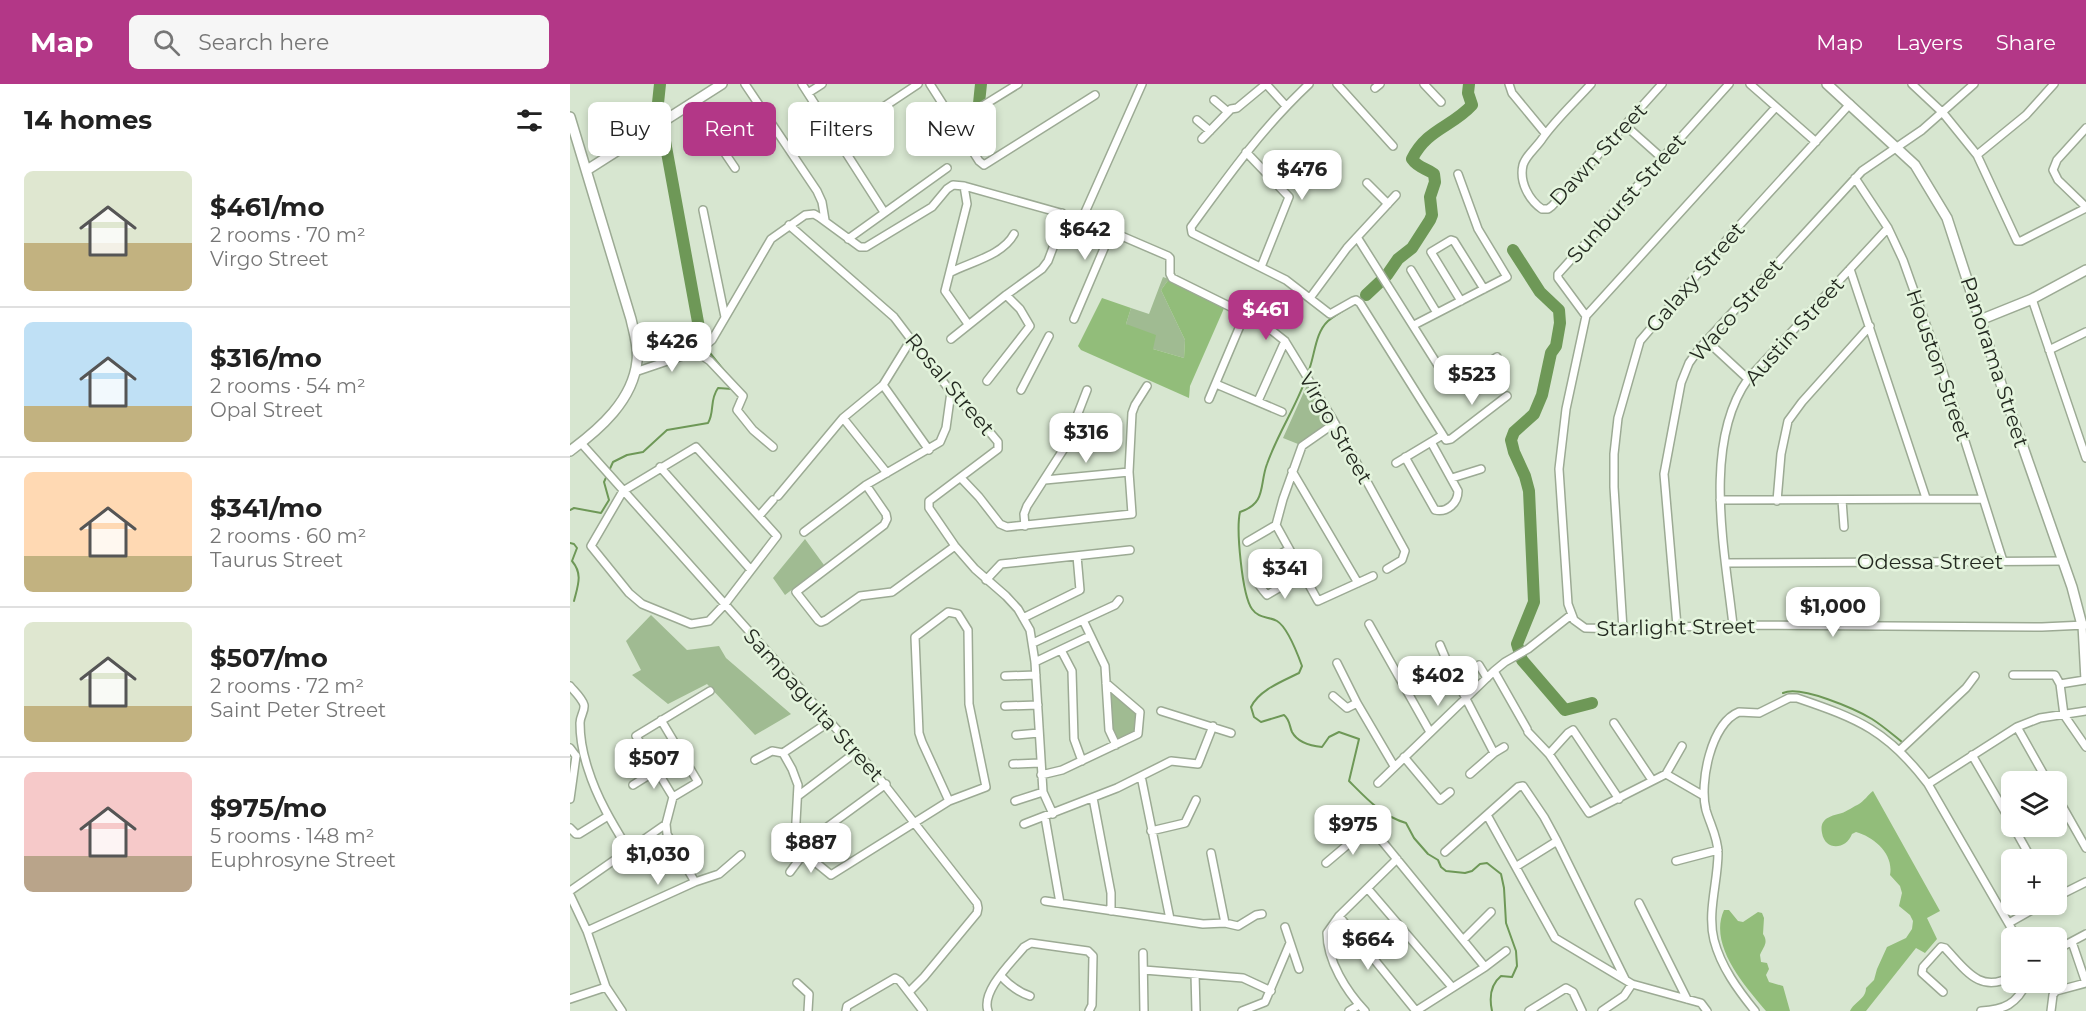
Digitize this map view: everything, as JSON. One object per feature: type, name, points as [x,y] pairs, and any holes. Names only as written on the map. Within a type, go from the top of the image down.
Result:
[{"type":"street","points":[[693,102],[722,84]]},
{"type":"street","points":[[745,84],[817,191],[822,202],[825,220]]},
{"type":"street","points":[[802,84],[814,102]]},
{"type":"street","points":[[808,93],[822,84]]},
{"type":"street","points":[[891,102],[918,84]]},
{"type":"street","points":[[930,84],[942,102]]},
{"type":"street","points":[[991,102],[1018,84]]},
{"type":"street","points":[[1082,219],[1142,84]]},
{"type":"street","points":[[1202,140],[1228,112],[1237,108],[1266,84],[1286,106]]},
{"type":"street","points":[[1309,84],[1286,106],[1246,152],[1190,229],[1192,233],[1287,280],[1332,315],[1358,302],[1444,438]]},
{"type":"street","points":[[1336,84],[1393,146]]},
{"type":"street","points":[[1424,84],[1441,102]]},
{"type":"street","points":[[1509,84],[1512,93],[1545,133]]},
{"type":"street","name":"Dawn Street","points":[[1591,84],[1545,133],[1523,163],[1522,174],[1527,194],[1537,206],[1545,210],[1552,206],[1662,84]]},
{"type":"street","name":"Sunburst Street","points":[[1586,316],[1558,278],[1558,273],[1729,84]]},
{"type":"street","points":[[1750,84],[1816,142]]},
{"type":"street","name":"Panorama Street","points":[[1827,84],[1915,165],[1947,219],[2084,625],[2085,681]]},
{"type":"street","points":[[1912,84],[1943,113],[1977,155],[2015,239],[2019,242],[2086,207],[2058,180],[2053,170],[2057,160],[2086,128]]},
{"type":"street","name":"Waco Street","points":[[1677,626],[1664,474],[1684,372],[1693,356],[1862,171],[1922,130],[1974,84]]},
{"type":"street","points":[[1977,155],[2026,115],[2054,84]]},
{"type":"street","points":[[976,156],[981,163],[987,164],[1095,95]]},
{"type":"street","points":[[1214,100],[1228,112]]},
{"type":"street","name":"Galaxy Street","points":[[1623,629],[1614,454],[1621,407],[1640,341],[1737,228],[1850,104]]},
{"type":"street","points":[[1586,316],[1776,107]]},
{"type":"street","points":[[587,170],[683,108]]},
{"type":"street","points":[[570,117],[637,347],[635,372],[626,394],[612,415],[570,451]]},
{"type":"street","points":[[1197,120],[1210,131]]},
{"type":"street","points":[[1625,125],[1663,159]]},
{"type":"street","points":[[1246,152],[1289,196],[1289,201],[1261,267]]},
{"type":"street","points":[[727,156],[735,168]]},
{"type":"street","points":[[848,156],[884,212]]},
{"type":"street","points":[[1281,187],[1303,163]]},
{"type":"street","points":[[848,239],[947,168]]},
{"type":"street","points":[[1414,325],[1507,277],[1478,228],[1458,174]]},
{"type":"street","name":"Houston Street","points":[[1855,178],[1888,228],[1903,260],[2003,561]]},
{"type":"street","points":[[1367,183],[1388,204]]},
{"type":"street","points":[[635,372],[699,351],[712,340],[771,239],[789,225],[810,214],[825,220],[860,247],[866,247],[932,207],[947,189],[953,186],[964,186],[1062,213],[1111,232],[1074,319]]},
{"type":"street","points":[[964,186],[967,204],[945,291],[968,324]]},
{"type":"street","points":[[1310,298],[1357,237],[1396,195]]},
{"type":"street","points":[[703,210],[725,317]]},
{"type":"street","points":[[951,339],[1034,275],[1048,261],[1062,213]]},
{"type":"street","name":"Rosal Street","points":[[789,225],[894,316],[951,392],[984,424],[999,446],[929,501],[928,505],[955,546],[986,580],[1006,596],[1030,630],[1035,662],[1043,792],[1053,814]]},
{"type":"street","name":"Austin Street","points":[[1733,625],[1720,500],[1721,464],[1736,399],[1748,379],[1888,228]]},
{"type":"street","name":"Virgo Street","points":[[1111,232],[1169,256],[1172,279],[1245,314],[1275,332],[1285,341],[1335,423],[1405,551],[1402,560],[1387,570]]},
{"type":"street","points":[[951,272],[999,249],[1007,244],[1014,234]]},
{"type":"street","points":[[1357,237],[1452,386],[1497,357]]},
{"type":"street","points":[[1461,301],[1431,252],[1451,240],[1454,241],[1484,289]]},
{"type":"street","points":[[1850,269],[1926,498]]},
{"type":"street","points":[[1411,270],[1437,313]]},
{"type":"street","points":[[1980,320],[2032,299],[2086,270]]},
{"type":"street","points":[[987,381],[1030,326],[1020,309],[1006,295]]},
{"type":"street","points":[[2032,299],[2086,458]]},
{"type":"street","points":[[1209,399],[1245,314]]},
{"type":"street","name":"Starlight Street","points":[[1586,316],[1566,409],[1559,469],[1568,604],[1571,615],[1582,627],[1623,629],[1733,625],[2042,627],[2084,625]]},
{"type":"street","points":[[1777,501],[1780,454],[1788,421],[1802,402],[1870,326]]},
{"type":"street","points":[[2049,350],[2086,332]]},
{"type":"street","points":[[1021,390],[1049,336]]},
{"type":"street","points":[[759,516],[843,418],[883,385],[912,338]]},
{"type":"street","points":[[1258,401],[1285,341]]},
{"type":"street","points":[[1707,341],[1748,379]]},
{"type":"street","points":[[699,351],[743,396],[737,410],[753,430],[773,447]]},
{"type":"street","points":[[1216,384],[1282,412]]},
{"type":"street","points":[[883,385],[929,450]]},
{"type":"street","points":[[961,478],[1003,526],[1025,526],[1130,515],[1132,513],[1129,472],[1132,413],[1134,405],[1147,386]]},
{"type":"street","points":[[1025,526],[1024,514],[1027,506],[1046,480],[1065,447],[1087,390]]},
{"type":"street","points":[[804,532],[866,485],[940,442],[944,435],[951,392]]},
{"type":"street","points":[[1396,463],[1431,442],[1444,438],[1451,439],[1507,396]]},
{"type":"street","points":[[843,418],[887,472]]},
{"type":"street","points":[[1247,542],[1276,525],[1292,471],[1303,444],[1335,423]]},
{"type":"street","points":[[1405,457],[1436,511],[1455,504],[1458,491],[1431,442]]},
{"type":"street","name":"Sampaguita Street","points":[[581,443],[885,784],[977,903],[976,913],[909,992]]},
{"type":"street","points":[[696,447],[777,536],[709,621],[691,624],[642,603],[629,593],[591,546],[623,491],[660,467],[696,447]]},
{"type":"street","points":[[660,467],[751,570]]},
{"type":"street","points":[[1452,478],[1481,469]]},
{"type":"street","points":[[1292,471],[1358,583]]},
{"type":"street","points":[[1046,480],[1129,472]]},
{"type":"street","points":[[866,485],[886,514],[887,519],[884,525],[796,592],[821,622],[860,596],[892,592],[955,546]]},
{"type":"street","points":[[1720,500],[1983,499]]},
{"type":"street","points":[[1842,500],[1844,527]]},
{"type":"street","points":[[1276,525],[1318,601],[1373,576]]},
{"type":"street","points":[[1289,549],[1255,570],[1254,577],[1266,594],[1270,594],[1303,574]]},
{"type":"street","points":[[986,580],[1002,564],[1130,550]]},
{"type":"street","points":[[1023,618],[1080,590],[1077,556]]},
{"type":"street","name":"Odessa Street","points":[[1726,563],[2063,561]]},
{"type":"street","points":[[1033,643],[1115,605],[1119,600]]},
{"type":"street","points":[[783,753],[795,777],[798,796],[794,835],[802,850],[831,875],[948,801],[986,787],[969,704],[968,630],[958,614],[948,612],[915,637],[919,733],[948,801]]},
{"type":"street","points":[[1378,783],[1494,671],[1571,615]]},
{"type":"street","points":[[1083,620],[1105,666],[1109,730],[1116,745]]},
{"type":"street","points":[[1369,624],[1430,732]]},
{"type":"street","points":[[1035,662],[1090,636]]},
{"type":"street","points":[[1440,645],[1494,753]]},
{"type":"street","points":[[1061,650],[1072,671],[1074,739],[1082,761]]},
{"type":"street","points":[[1337,663],[1357,703],[1394,766]]},
{"type":"street","points":[[1479,665],[1487,678]]},
{"type":"street","points":[[1494,671],[1527,731],[1549,754],[1588,813],[1666,774],[1682,746]]},
{"type":"street","points":[[2013,675],[2053,674],[2060,684],[2064,715],[2086,747]]},
{"type":"street","points":[[1005,676],[1036,675]]},
{"type":"street","points":[[1900,750],[1966,688],[1975,676]]},
{"type":"street","points":[[2060,684],[2085,681]]},
{"type":"street","points":[[1041,775],[1062,770],[1138,734],[1141,716],[1134,706],[1106,683]]},
{"type":"street","points":[[570,686],[584,703],[585,708],[580,719],[580,755],[570,799]]},
{"type":"street","points":[[695,882],[667,834],[666,824],[673,796],[636,736],[710,691]]},
{"type":"street","points":[[1333,696],[1347,708],[1357,703]]},
{"type":"street","points":[[1755,1011],[1734,984],[1714,940],[1712,914],[1718,850],[1704,796],[1704,781],[1713,740],[1724,723],[1739,712],[1764,712],[1789,698],[1797,698],[1863,723],[1883,736],[1900,750],[1928,784],[2012,927]]},
{"type":"street","points":[[1005,706],[1038,705]]},
{"type":"street","points":[[1161,711],[1231,732]]},
{"type":"street","points":[[1928,784],[2017,727],[2040,718],[2086,711]]},
{"type":"street","points":[[661,720],[698,782],[673,796]]},
{"type":"street","points":[[755,760],[772,752],[783,753],[829,722]]},
{"type":"street","points":[[1614,723],[1652,780]]},
{"type":"street","points":[[1024,824],[1093,798],[1171,761],[1197,764],[1200,762],[1213,726]]},
{"type":"street","points":[[2017,727],[2043,771]]},
{"type":"street","points":[[1549,754],[1573,730],[1619,799]]},
{"type":"street","points":[[1016,735],[1039,733]]},
{"type":"street","points":[[1470,774],[1504,747]]},
{"type":"street","points":[[570,748],[580,755],[608,816],[628,849]]},
{"type":"street","points":[[798,796],[856,752]]},
{"type":"street","points":[[1972,755],[2001,806]]},
{"type":"street","points":[[1404,757],[1439,800],[1443,800],[1450,792]]},
{"type":"street","points":[[1013,764],[1040,763]]},
{"type":"street","points":[[633,785],[657,770]]},
{"type":"street","points":[[1666,774],[1704,796]]},
{"type":"street","points":[[1141,776],[1170,919]]},
{"type":"street","points":[[790,872],[802,850],[885,784]]},
{"type":"street","points":[[1445,852],[1522,785],[1544,817],[1625,979]]},
{"type":"street","points":[[1015,801],[1043,792]]},
{"type":"street","points":[[1093,798],[1111,893],[1111,911]]},
{"type":"street","points":[[1152,831],[1185,823],[1196,800]]},
{"type":"street","points":[[2067,814],[2086,848]]},
{"type":"street","points":[[1487,815],[1555,938],[1632,984],[1702,1004],[1707,1011]]},
{"type":"street","points":[[570,828],[579,834],[608,816]]},
{"type":"street","points":[[1045,817],[1060,903]]},
{"type":"street","points":[[622,1011],[606,987],[587,931],[570,893],[628,849],[666,824]]},
{"type":"street","points":[[1326,862],[1369,829],[1373,830],[1485,967]]},
{"type":"street","points":[[1517,866],[1557,842]]},
{"type":"street","points":[[1676,861],[1718,850]]},
{"type":"street","points":[[1211,853],[1225,923]]},
{"type":"street","points":[[587,931],[695,882],[719,874],[741,855]]},
{"type":"street","points":[[1365,1011],[1359,1005],[1334,962],[1329,950],[1327,933],[1339,916],[1397,859]]},
{"type":"street","points":[[2067,892],[2086,882]]},
{"type":"street","points":[[1368,889],[1452,987]]},
{"type":"street","points":[[1045,901],[1203,924],[1225,923],[1238,926],[1262,914]]},
{"type":"street","points":[[1639,903],[1687,999]]},
{"type":"street","points":[[1463,940],[1491,912]]},
{"type":"street","points":[[2009,922],[2022,915]]},
{"type":"street","points":[[1339,916],[1416,1011],[1506,951]]},
{"type":"street","points":[[1285,927],[1299,969]]},
{"type":"street","points":[[2067,944],[2086,934]]},
{"type":"street","points":[[2051,1011],[2053,995],[2056,991],[2086,983],[2072,942]]},
{"type":"street","points":[[988,1011],[986,1008],[988,990],[1024,947],[1031,943],[1088,951],[1093,956],[1092,1005],[1089,1011]]},
{"type":"street","points":[[1242,1011],[1264,1002],[1271,991],[1290,943]]},
{"type":"street","points":[[1943,992],[1922,973],[1923,967],[1941,947],[1945,948],[1982,982],[1994,983],[2001,980]]},
{"type":"street","points":[[1143,952],[1144,1011]]},
{"type":"street","points":[[1144,970],[1243,978],[1271,991]]},
{"type":"street","points":[[1195,975],[1196,1011]]},
{"type":"street","points":[[1001,976],[1021,993],[1030,996]]},
{"type":"street","points":[[846,1011],[847,1006],[895,978],[900,981],[923,1011]]},
{"type":"street","points":[[797,983],[810,994],[808,1011]]},
{"type":"street","points":[[1602,1011],[1624,996],[1632,984]]},
{"type":"street","points":[[570,999],[606,987]]},
{"type":"street","points":[[1529,1011],[1566,988],[1573,992],[1582,1011]]},
{"type":"street","points":[[1981,1011],[1993,1011],[2011,1004],[2021,993]]},
{"type":"street","points":[[1349,1011],[1359,1005]]},
{"type":"green space","points":[[1163,277],[1169,279],[1161,290],[1185,340],[1184,358],[1153,349],[1126,324],[1131,308],[1149,314]]},
{"type":"green space","points":[[1169,279],[1225,306],[1190,386],[1189,398],[1081,350],[1078,346],[1102,298],[1131,308],[1126,324],[1156,335],[1153,349],[1184,358],[1185,340],[1161,290]]},
{"type":"green space","points":[[1307,385],[1330,423],[1298,444],[1283,438]]},
{"type":"green space","points":[[805,539],[824,565],[785,595],[773,578]]},
{"type":"green space","points":[[651,615],[687,650],[719,646],[726,658],[791,714],[755,735],[707,684],[668,704],[632,675],[641,670],[626,641]]},
{"type":"green space","points":[[1110,691],[1139,715],[1137,733],[1119,741],[1113,729]]},
{"type":"green space","points":[[1873,791],[1940,911],[1927,918],[1937,939],[1925,953],[1916,948],[1866,1011],[1850,1011],[1874,980],[1887,947],[1906,938],[1912,929],[1913,921],[1910,915],[1899,906],[1902,893],[1900,886],[1890,875],[1886,853],[1876,842],[1856,832],[1845,843],[1836,846],[1827,843],[1822,833],[1822,824],[1827,818],[1859,804]]},
{"type":"green space","points":[[1724,910],[1729,910],[1738,921],[1743,922],[1758,912],[1762,913],[1765,942],[1760,955],[1761,962],[1767,963],[1769,969],[1766,975],[1769,982],[1783,986],[1790,1011],[1766,1011],[1739,977],[1725,951],[1721,937],[1720,923]]},
{"type":"waterway","points":[[660,84],[658,103],[702,344]]},
{"type":"waterway","points":[[979,102],[981,84]]},
{"type":"waterway","points":[[1387,275],[1398,259],[1412,248],[1432,215],[1430,197],[1435,182],[1434,174],[1419,166],[1412,159],[1425,141],[1472,105],[1468,93],[1469,84]]},
{"type":"waterway","points":[[1513,250],[1540,292],[1559,310],[1560,323],[1542,395],[1534,414],[1514,432],[1511,440],[1529,491],[1534,602],[1517,644],[1522,660],[1565,710],[1592,703]]},
{"type":"waterway","points":[[1366,295],[1382,280]]},
{"type":"waterway","points":[[1366,295],[1328,321],[1321,331],[1306,380],[1267,464],[1261,492],[1254,504],[1240,512],[1241,562],[1248,602],[1258,614],[1281,624],[1302,666],[1299,673],[1265,691],[1251,707],[1254,717],[1261,722],[1284,715],[1295,736],[1309,745],[1322,747],[1329,737],[1339,732],[1359,739],[1349,781],[1368,800],[1389,816],[1406,823],[1414,838],[1428,854],[1438,860],[1446,871],[1465,873],[1472,871],[1480,864],[1487,863],[1501,874],[1506,923],[1516,951],[1517,966],[1512,977],[1501,976],[1495,983],[1491,996],[1492,1011]]},
{"type":"waterway","points":[[704,351],[711,354],[731,379]]},
{"type":"waterway","points":[[570,510],[574,508],[601,513],[609,500],[604,482],[613,462],[627,455],[643,452],[667,430],[708,423],[718,388],[732,389]]},
{"type":"waterway","points":[[570,543],[577,548],[572,561],[579,575],[574,601]]},
{"type":"waterway","points":[[1783,693],[1802,692],[1841,704],[1872,719],[1902,742]]}]
